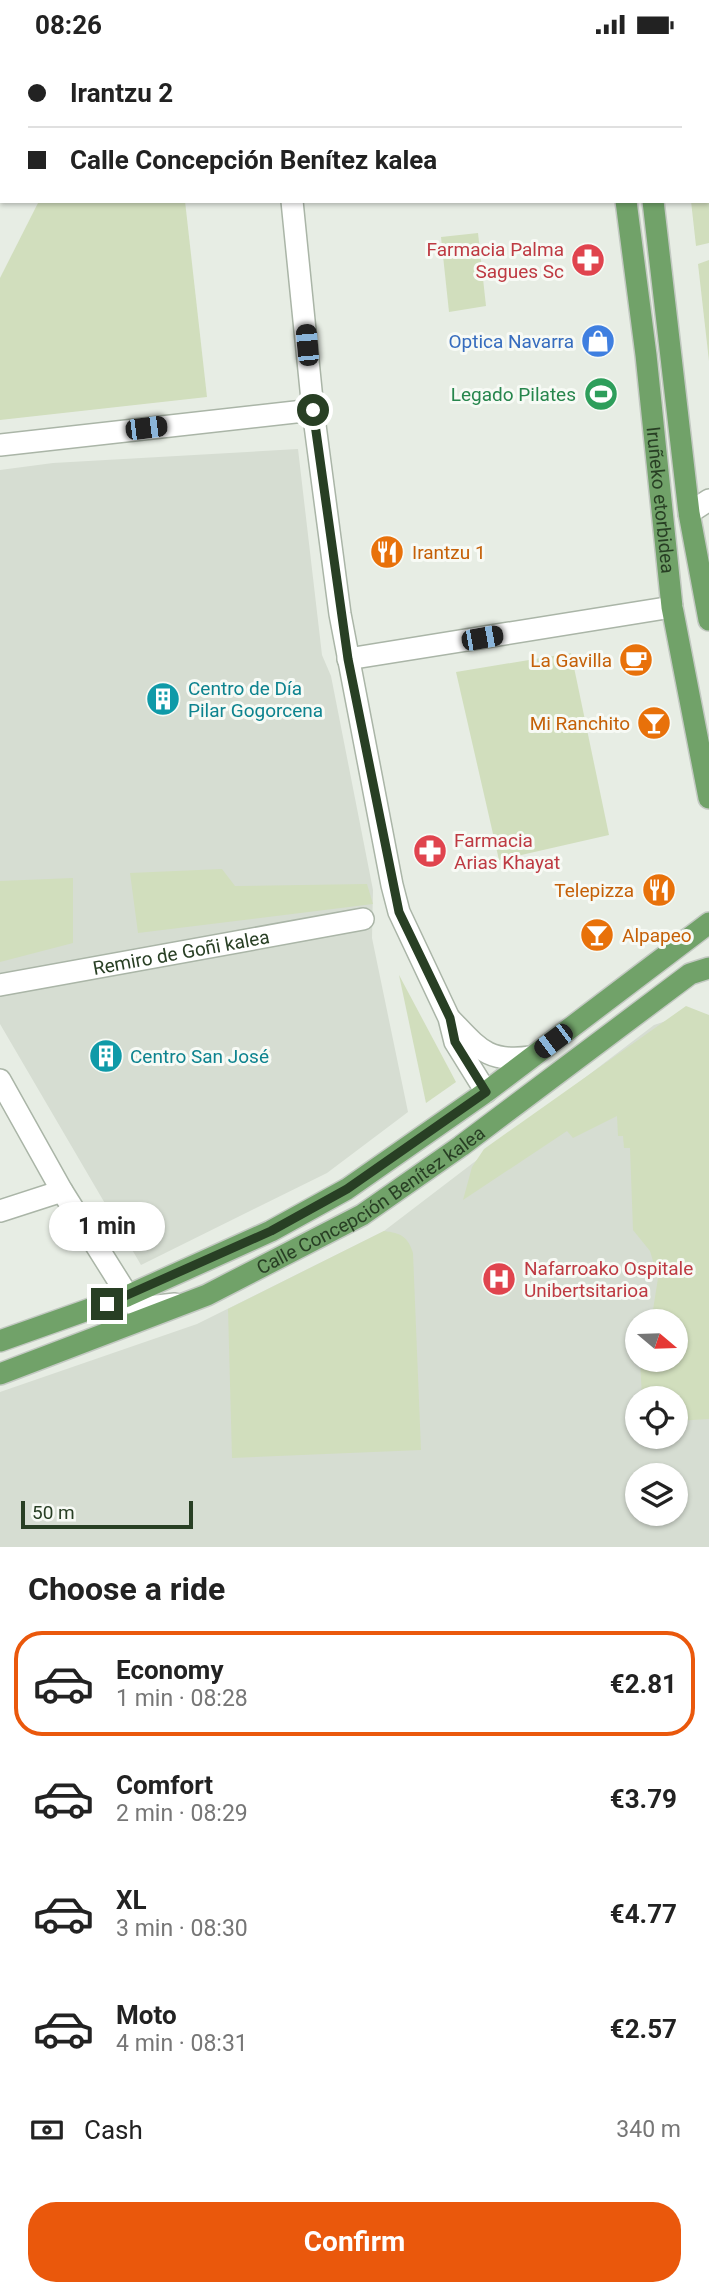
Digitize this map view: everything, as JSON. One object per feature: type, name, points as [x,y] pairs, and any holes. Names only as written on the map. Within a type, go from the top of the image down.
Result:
[{"type":"main road","name":"Iruñeko etorbidea","points":[[626,203],[646,355],[672,607],[709,798]]},
{"type":"main road","name":"Iruñeko etorbidea","points":[[653,203],[690,513],[709,619]]},
{"type":"main road","name":"Calle Concepción Benítez kalea","points":[[0,1341],[127,1296],[271,1231],[347,1189],[486,1092],[709,923]]},
{"type":"main road","name":"Calle Concepción Benítez kalea","points":[[0,1374],[207,1295],[362,1215],[461,1146],[690,974],[709,968]]},
{"type":"street","points":[[292,203],[313,410],[348,659],[399,912],[450,1018],[455,1042],[486,1092]]},
{"type":"street","points":[[0,445],[313,410]]},
{"type":"street","points":[[690,513],[709,500]]},
{"type":"street","points":[[348,659],[672,607]]},
{"type":"street","name":"Remiro de Goñi kalea","points":[[0,985],[363,919]]},
{"type":"street","points":[[450,1018],[480,1051],[495,1058],[513,1060],[531,1057]]},
{"type":"street","points":[[0,1080],[62,1191],[133,1304],[148,1307],[186,1303]]},
{"type":"street","points":[[0,1211],[62,1191]]},
{"type":"street","points":[[97,1338],[100,1330],[124,1317],[127,1296]]},
{"type":"shaded area","points":[[298,449],[322,655],[331,676],[373,890],[372,938],[408,1112],[327,1173],[141,1265],[0,1024],[0,470],[53,463]]},
{"type":"shaded area","name":"Nafarroako Ospitale Unibertsitarioa","points":[[709,1017],[709,1547],[0,1547],[0,1392],[197,1324],[384,1231],[654,1025],[669,1020]]},
{"type":"green space","points":[[38,203],[185,203],[207,397],[0,420],[0,278]]},
{"type":"green space","points":[[691,203],[709,203],[709,243],[696,246]]},
{"type":"green space","points":[[478,233],[486,306],[449,312],[441,237]]},
{"type":"green space","points":[[709,260],[709,361],[698,264]]},
{"type":"green space","points":[[571,653],[609,835],[499,860],[456,672]]},
{"type":"green space","points":[[222,869],[235,886],[367,884],[373,904],[138,933],[130,873]]},
{"type":"green space","points":[[73,878],[73,943],[0,962],[0,881]]},
{"type":"green space","points":[[399,975],[456,1082],[426,1103]]},
{"type":"green space","points":[[686,1006],[709,1015],[709,1419],[688,1420],[688,1386],[641,1386],[641,1372],[688,1372],[688,1309],[653,1309],[658,1278],[650,1251],[633,1230],[630,1148],[624,1148],[623,1136],[618,1136],[617,1116],[573,1138],[567,1131],[463,1200],[472,1167],[484,1149]]},
{"type":"green space","points":[[384,1231],[403,1237],[413,1253],[421,1450],[232,1458],[228,1309]]},
{"type":"place","name":"Farmacia Palma Sagues Sc","points":[[588,260]]},
{"type":"place","name":"Optica Navarra","points":[[598,341]]},
{"type":"place","name":"Legado Pilates","points":[[601,394]]},
{"type":"place","name":"Irantzu 1","points":[[387,552]]},
{"type":"place","name":"La Gavilla","points":[[636,660]]},
{"type":"place","name":"Centro de Día Pilar Gogorcena","points":[[163,699]]},
{"type":"place","name":"Mi Ranchito","points":[[654,723]]},
{"type":"place","name":"Farmacia Arias Khayat","points":[[430,851]]},
{"type":"place","name":"Telepizza","points":[[659,890]]},
{"type":"place","name":"Alpapeo","points":[[597,935]]},
{"type":"place","name":"Centro San José","points":[[106,1056]]},
{"type":"place","name":"Nafarroako Ospitale Unibertsitarioa","points":[[499,1279]]},
{"type":"route","points":[[107,1304],[271,1231],[347,1189],[486,1092],[455,1042],[450,1018],[399,912],[340,614],[313,410]]}]
